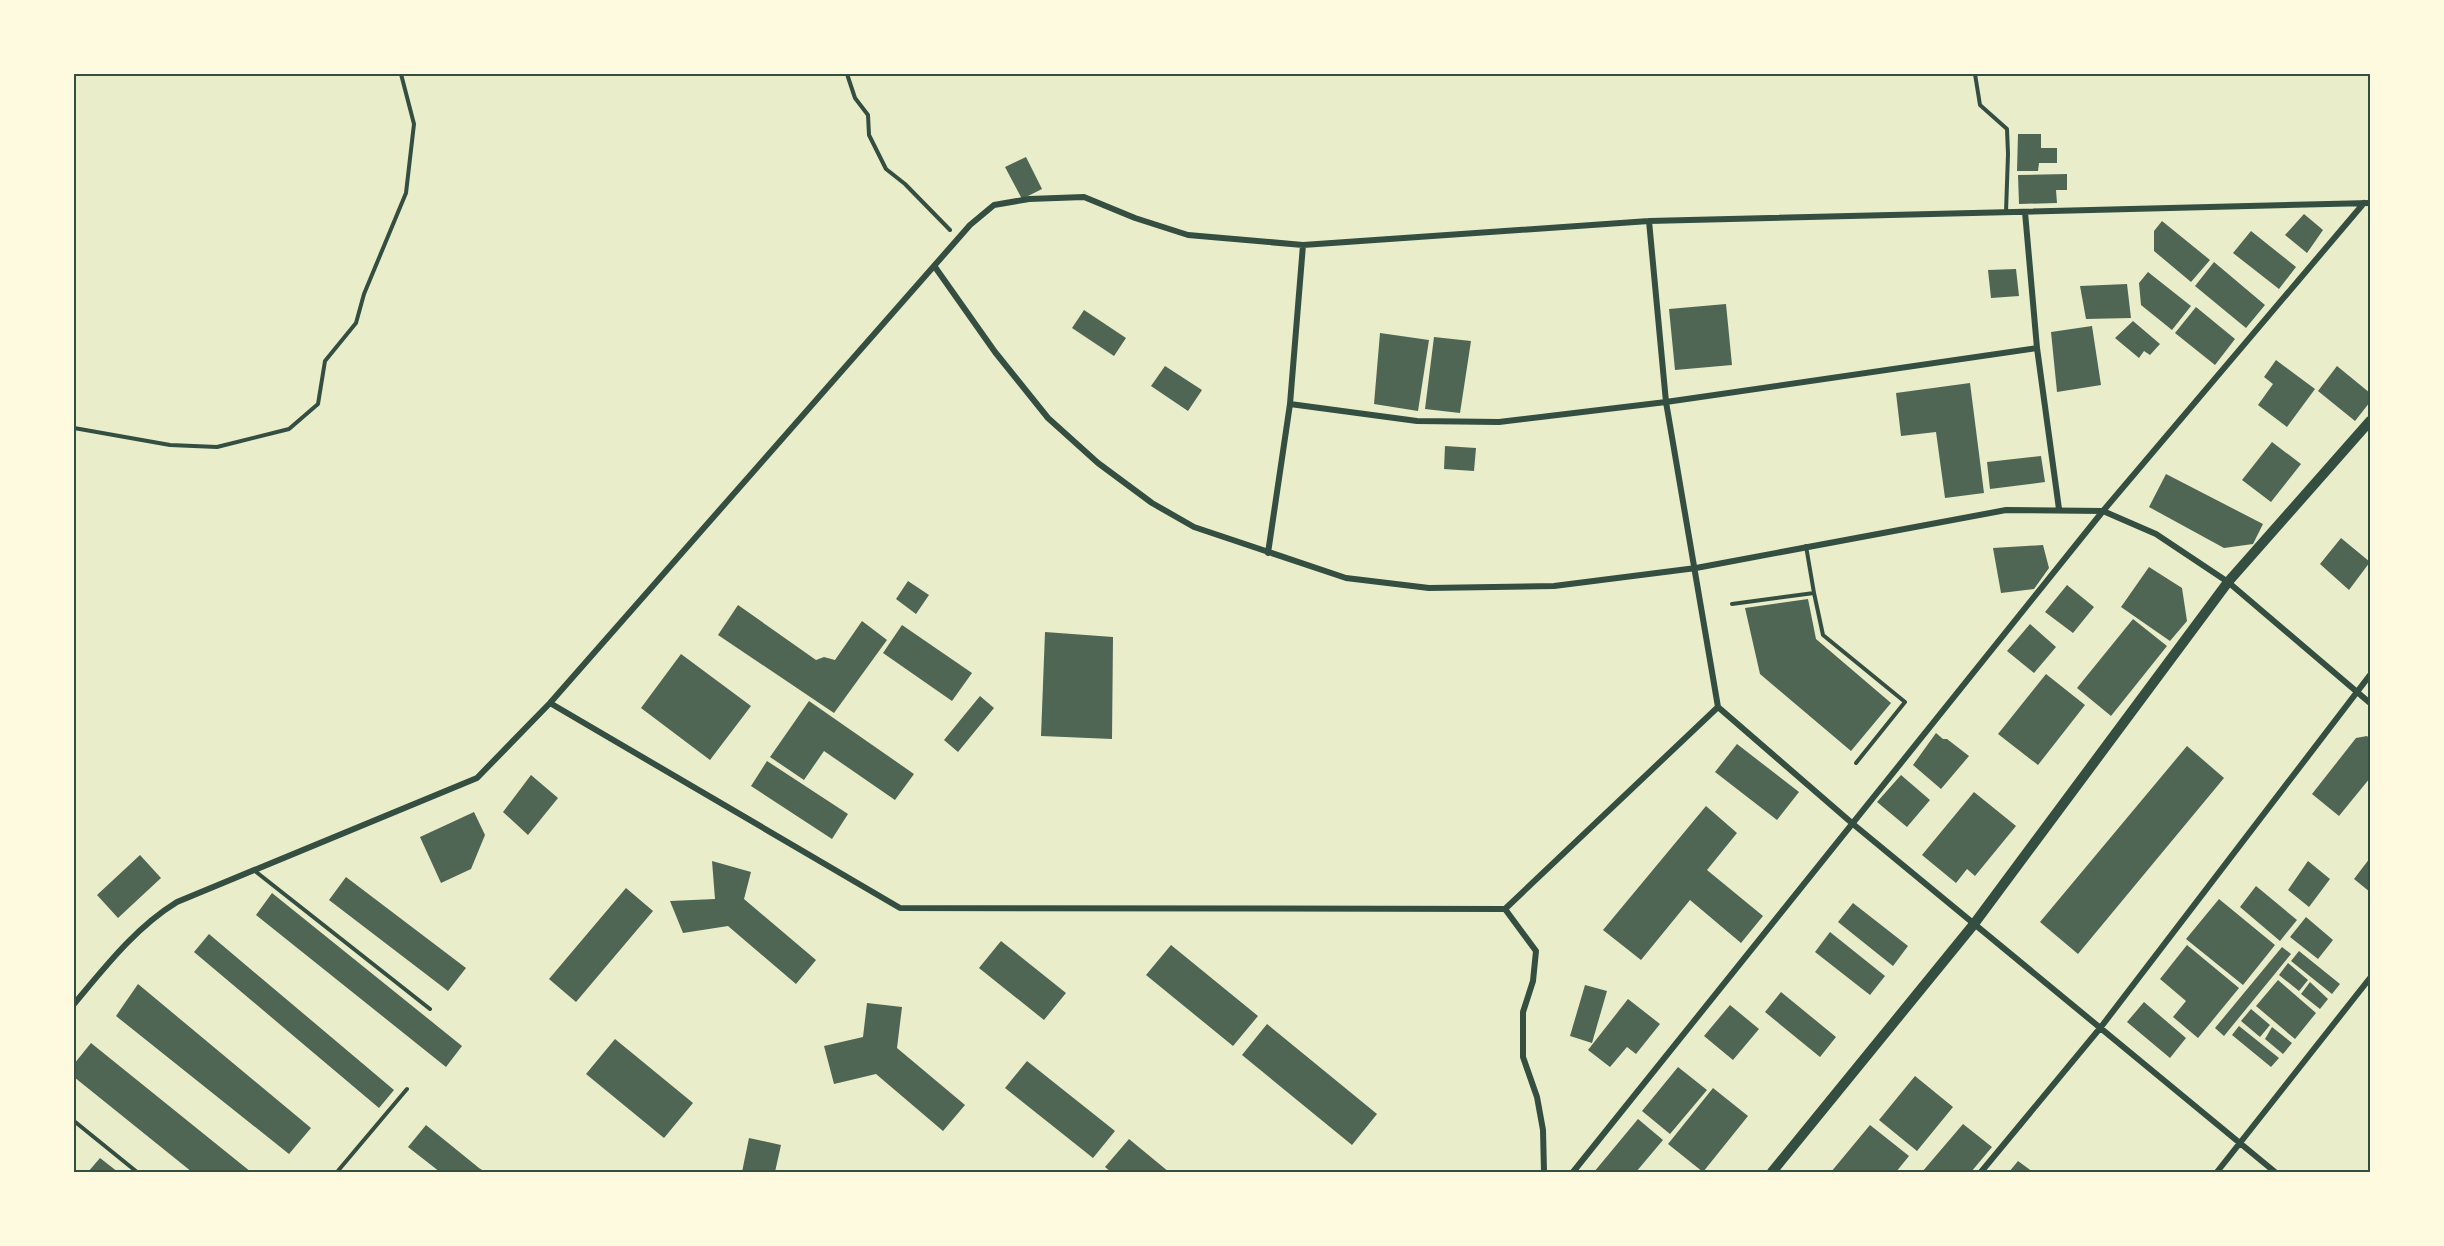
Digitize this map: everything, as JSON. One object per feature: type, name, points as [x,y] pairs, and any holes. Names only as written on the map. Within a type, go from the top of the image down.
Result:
[{"type":"street","points":[[74,1004],[114,956],[158,914],[177,902],[477,778],[550,703],[935,267],[957,239],[994,205],[1029,199],[1084,197],[1135,218],[1188,235],[1303,245],[1649,221],[2367,203]]},
{"type":"street","points":[[1573,1173],[2103,511],[2367,203]]},
{"type":"street","points":[[2025,212],[2037,348],[2059,509]]},
{"type":"street","points":[[1649,221],[1666,402],[1696,567],[1718,707],[1853,825],[2101,1027],[2275,1173]]},
{"type":"street","points":[[1268,553],[1290,404],[1303,245]]},
{"type":"street","points":[[935,267],[995,352],[1048,418],[1152,503],[1194,527],[1346,578],[1429,588],[1554,586],[1696,567],[2006,510],[2103,511],[2156,534],[2228,582],[2370,703]]},
{"type":"street","points":[[1290,404],[1417,421],[1499,423],[1666,402],[2037,348]]},
{"type":"street","points":[[1772,1173],[1974,924],[2228,582],[2370,421]]},
{"type":"street","points":[[1981,1173],[2101,1027],[2370,675]]},
{"type":"street","points":[[550,703],[900,908],[1505,909],[1718,707]]},
{"type":"street","points":[[1505,909],[1536,951],[1533,981],[1522,1012],[1522,1057],[1537,1097],[1543,1130],[1544,1173]]},
{"type":"street","points":[[2217,1173],[2370,978]]},
{"type":"lane","points":[[1975,74],[1980,105],[2007,129],[2006,213]]},
{"type":"lane","points":[[1806,546],[1823,635],[1905,702],[1856,763]]},
{"type":"lane","points":[[1732,604],[1814,593]]},
{"type":"lane","points":[[255,871],[430,1009]]},
{"type":"lane","points":[[338,1173],[407,1089]]},
{"type":"lane","points":[[74,1121],[137,1173]]},
{"type":"path","points":[[74,428],[170,445],[217,447],[289,429],[318,404],[325,361],[356,322],[364,294],[405,194],[414,123],[400,74]]},
{"type":"path","points":[[847,74],[855,98],[868,115],[869,135],[886,169],[905,184],[957,239]]},
{"type":"building","points":[[2018,134],[2041,134],[2041,148],[2057,148],[2057,163],[2039,163],[2038,171],[2017,171]]},
{"type":"building","points":[[1026,157],[1042,189],[1022,199],[1005,167]]},
{"type":"building","points":[[2067,174],[2067,190],[2056,190],[2057,203],[2019,204],[2018,175]]},
{"type":"building","points":[[2304,214],[2323,230],[2307,253],[2285,235]]},
{"type":"building","points":[[2162,221],[2210,260],[2191,282],[2154,251],[2154,231]]},
{"type":"building","points":[[2251,231],[2296,267],[2279,289],[2233,253]]},
{"type":"building","points":[[2214,262],[2265,305],[2246,328],[2195,286]]},
{"type":"building","points":[[2016,269],[2019,296],[1991,298],[1988,270]]},
{"type":"building","points":[[2148,272],[2191,306],[2172,330],[2141,305],[2139,283]]},
{"type":"building","points":[[2127,284],[2131,318],[2086,319],[2080,286]]},
{"type":"building","points":[[1726,304],[1732,365],[1675,370],[1669,309]]},
{"type":"building","points":[[2196,307],[2235,339],[2215,365],[2175,333]]},
{"type":"building","points":[[1084,310],[1126,338],[1114,356],[1072,328]]},
{"type":"building","points":[[2133,321],[2160,344],[2150,355],[2144,351],[2139,358],[2115,338]]},
{"type":"building","points":[[2092,326],[2101,385],[2057,392],[2051,332]]},
{"type":"building","points":[[1380,333],[1429,340],[1418,411],[1374,404]]},
{"type":"building","points":[[1434,337],[1471,341],[1460,413],[1425,409]]},
{"type":"building","points":[[2276,360],[2315,389],[2287,427],[2258,405],[2273,384],[2264,377]]},
{"type":"building","points":[[1165,366],[1202,390],[1188,411],[1151,386]]},
{"type":"building","points":[[2337,366],[2370,393],[2370,402],[2355,421],[2318,391]]},
{"type":"building","points":[[1970,383],[1984,493],[1945,498],[1936,432],[1901,436],[1896,393]]},
{"type":"building","points":[[2272,442],[2301,464],[2271,502],[2242,480]]},
{"type":"building","points":[[1445,446],[1476,448],[1474,471],[1444,469]]},
{"type":"building","points":[[2041,456],[2045,482],[1990,489],[1987,462]]},
{"type":"building","points":[[2166,474],[2263,524],[2253,544],[2224,548],[2149,507]]},
{"type":"building","points":[[2341,538],[2370,562],[2349,590],[2320,564]]},
{"type":"building","points":[[2043,545],[2049,568],[2034,589],[2001,593],[1993,548]]},
{"type":"building","points":[[2149,567],[2182,588],[2187,621],[2170,641],[2121,607]]},
{"type":"building","points":[[908,581],[929,595],[916,614],[896,599]]},
{"type":"building","points":[[2067,585],[2094,607],[2073,633],[2045,612]]},
{"type":"building","points":[[1808,599],[1816,639],[1891,703],[1851,751],[1760,674],[1745,608]]},
{"type":"building","points":[[738,605],[816,660],[824,657],[835,660],[862,621],[887,640],[834,713],[718,635]]},
{"type":"building","points":[[2133,619],[2167,646],[2111,716],[2077,688]]},
{"type":"building","points":[[2030,624],[2056,647],[2034,673],[2007,651]]},
{"type":"building","points":[[902,625],[972,673],[952,701],[883,653]]},
{"type":"building","points":[[1045,632],[1113,637],[1112,739],[1041,736]]},
{"type":"building","points":[[681,654],[751,706],[710,760],[641,708]]},
{"type":"building","points":[[2046,674],[2085,705],[2038,765],[1998,734]]},
{"type":"building","points":[[980,696],[994,708],[958,752],[944,740]]},
{"type":"building","points":[[809,701],[914,774],[895,800],[824,751],[804,780],[770,757]]},
{"type":"building","points":[[1936,733],[1969,756],[1941,789],[1913,765]]},
{"type":"building","points":[[2367,736],[2370,739],[2370,778],[2339,816],[2312,794],[2356,738]]},
{"type":"building","points":[[1737,744],[1799,792],[1777,820],[1715,772]]},
{"type":"building","points":[[2187,746],[2224,778],[2078,954],[2040,922]]},
{"type":"building","points":[[767,761],[848,814],[832,839],[751,786]]},
{"type":"building","points":[[531,775],[558,798],[528,835],[503,812]]},
{"type":"building","points":[[1901,775],[1930,800],[1907,827],[1877,802]]},
{"type":"building","points":[[1974,792],[2016,826],[1975,876],[1967,869],[1956,883],[1922,855]]},
{"type":"building","points":[[1706,806],[1737,833],[1707,870],[1763,916],[1741,943],[1690,900],[1641,960],[1603,930]]},
{"type":"building","points":[[474,812],[485,835],[471,869],[441,883],[420,837]]},
{"type":"building","points":[[140,855],[161,878],[118,918],[97,895]]},
{"type":"building","points":[[2370,858],[2370,892],[2354,879]]},
{"type":"building","points":[[712,861],[751,872],[744,899],[816,960],[796,984],[728,926],[683,933],[670,901],[715,899]]},
{"type":"building","points":[[2308,861],[2330,879],[2309,907],[2288,890]]},
{"type":"building","points":[[346,877],[466,968],[448,991],[329,900]]},
{"type":"building","points":[[2256,886],[2297,920],[2280,941],[2240,907]]},
{"type":"building","points":[[626,888],[653,911],[576,1002],[549,979]]},
{"type":"building","points":[[272,893],[462,1046],[446,1067],[256,915]]},
{"type":"building","points":[[2219,899],[2275,945],[2243,985],[2186,939]]},
{"type":"building","points":[[1853,903],[1908,946],[1893,966],[1838,922]]},
{"type":"building","points":[[2306,917],[2333,940],[2318,959],[2290,937]]},
{"type":"building","points":[[1830,932],[1885,976],[1870,995],[1815,952]]},
{"type":"building","points":[[209,934],[394,1090],[379,1108],[194,952]]},
{"type":"building","points":[[1001,941],[1066,993],[1044,1020],[979,968]]},
{"type":"building","points":[[1171,945],[1258,1016],[1233,1046],[1146,975]]},
{"type":"building","points":[[2187,945],[2239,988],[2198,1038],[2173,1017],[2186,1001],[2160,979]]},
{"type":"building","points":[[2282,947],[2291,954],[2224,1036],[2215,1028]]},
{"type":"building","points":[[2299,951],[2340,984],[2332,994],[2291,961]]},
{"type":"building","points":[[2288,963],[2308,980],[2299,991],[2279,975]]},
{"type":"building","points":[[2278,980],[2316,1013],[2295,1039],[2256,1006]]},
{"type":"building","points":[[2310,982],[2328,999],[2320,1009],[2301,994]]},
{"type":"building","points":[[138,984],[311,1128],[289,1154],[116,1016]]},
{"type":"building","points":[[1585,985],[1607,991],[1592,1043],[1570,1036]]},
{"type":"building","points":[[1781,992],[1836,1037],[1820,1057],[1765,1012]]},
{"type":"building","points":[[1628,999],[1660,1024],[1636,1054],[1627,1047],[1610,1067],[1588,1050]]},
{"type":"building","points":[[2144,1002],[2186,1038],[2170,1058],[2127,1022]]},
{"type":"building","points":[[867,1003],[902,1007],[897,1048],[965,1105],[943,1131],[876,1074],[834,1084],[824,1046],[863,1037]]},
{"type":"building","points":[[1730,1005],[1759,1029],[1733,1060],[1704,1036]]},
{"type":"building","points":[[2251,1009],[2270,1025],[2260,1037],[2241,1021]]},
{"type":"building","points":[[1267,1024],[1377,1114],[1352,1145],[1242,1055]]},
{"type":"building","points":[[2239,1026],[2279,1058],[2271,1067],[2232,1035]]},
{"type":"building","points":[[2272,1027],[2292,1043],[2283,1054],[2265,1039]]},
{"type":"building","points":[[615,1039],[693,1103],[664,1138],[586,1074]]},
{"type":"building","points":[[91,1043],[251,1172],[192,1172],[74,1077],[74,1064]]},
{"type":"building","points":[[1027,1061],[1115,1131],[1093,1158],[1005,1088]]},
{"type":"building","points":[[1678,1067],[1707,1090],[1670,1134],[1642,1111]]},
{"type":"building","points":[[1915,1076],[1953,1107],[1917,1151],[1879,1120]]},
{"type":"building","points":[[1713,1088],[1748,1116],[1703,1172],[1668,1144]]},
{"type":"building","points":[[1638,1119],[1663,1140],[1636,1172],[1594,1172]]},
{"type":"building","points":[[1963,1124],[1992,1147],[1971,1172],[1922,1172]]},
{"type":"building","points":[[426,1125],[485,1172],[440,1172],[408,1147]]},
{"type":"building","points":[[1870,1125],[1909,1156],[1896,1172],[1831,1172]]},
{"type":"building","points":[[749,1138],[781,1145],[775,1172],[742,1172]]},
{"type":"building","points":[[1129,1139],[1169,1172],[1111,1172],[1105,1167]]},
{"type":"building","points":[[100,1158],[118,1172],[88,1172]]},
{"type":"building","points":[[2018,1161],[2033,1172],[2009,1172]]}]
